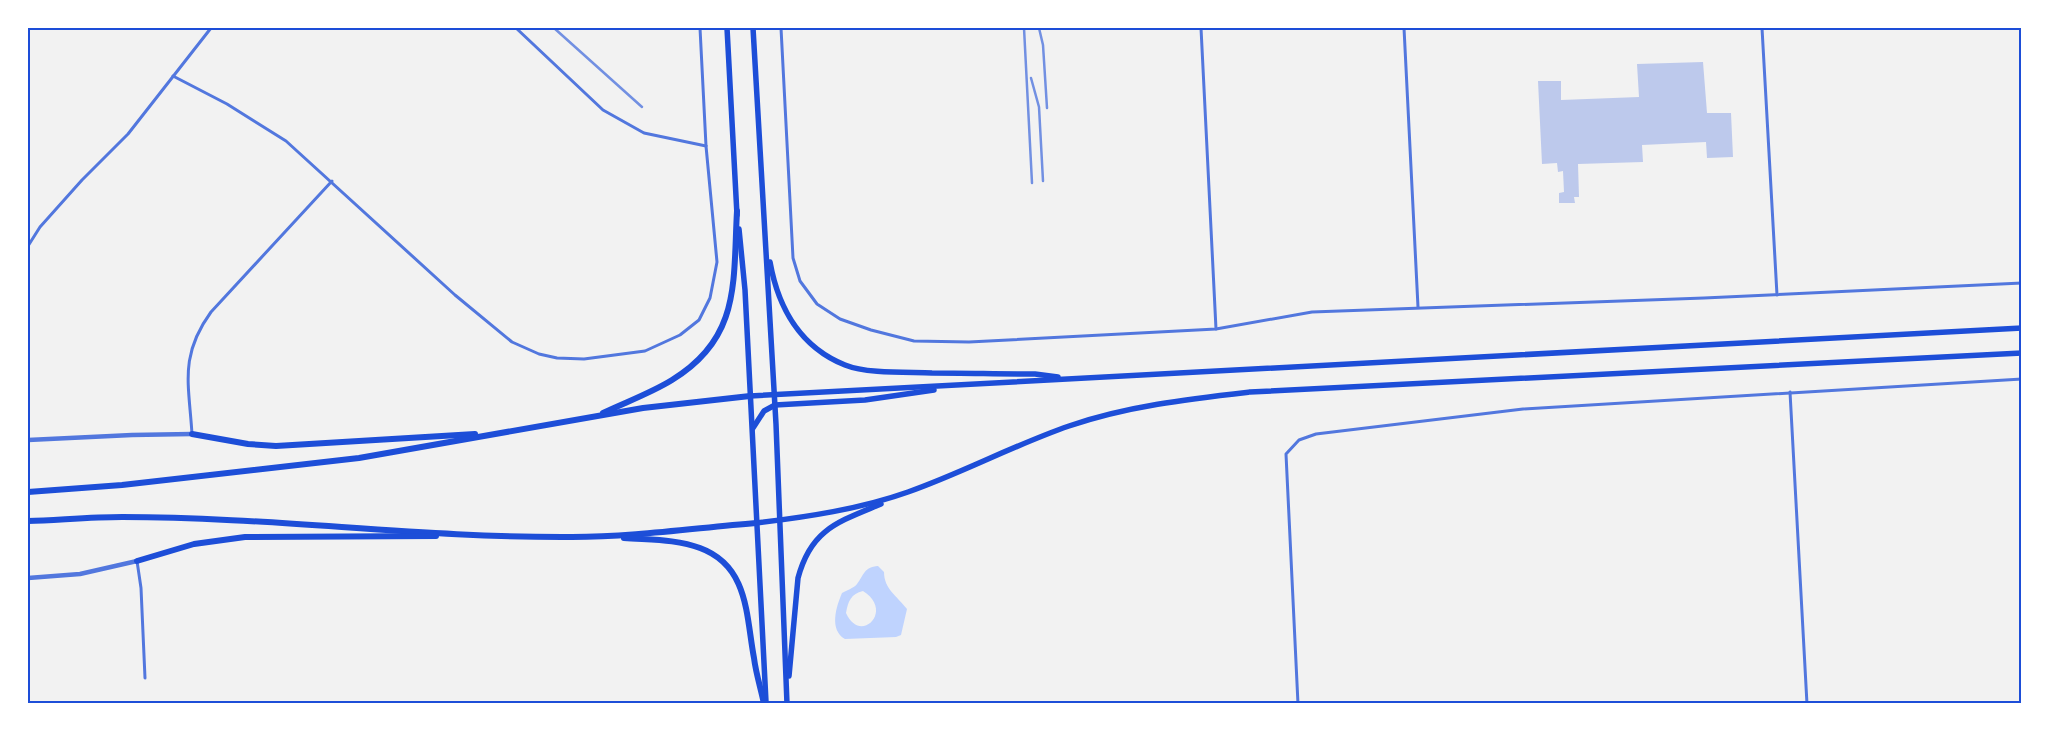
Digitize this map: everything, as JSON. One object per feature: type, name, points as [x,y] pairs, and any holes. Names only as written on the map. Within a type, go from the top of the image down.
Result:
[{"type":"highway","points":[[595,416],[672,380],[698,362],[719,336],[725,322],[733,290],[736,211]]},
{"type":"highway","points":[[28,492],[122,485],[359,458],[644,408],[750,396]]},
{"type":"highway","points":[[192,434],[248,444],[295,446],[506,432]]},
{"type":"highway","points":[[28,521],[122,517],[293,524],[494,536]]},
{"type":"highway","points":[[137,561],[194,544],[245,537],[605,536],[756,523]]},
{"type":"highway","points":[[605,536],[681,544],[699,548],[713,554],[724,564],[734,575],[742,589],[754,660],[765,704]]},
{"type":"main road","points":[[727,28],[736,211],[745,290],[765,704]]},
{"type":"main road","points":[[753,28],[775,406],[787,701]]},
{"type":"main road","points":[[765,238],[779,300],[795,326],[823,354],[846,366],[885,372],[1035,374],[1074,378]]},
{"type":"main road","points":[[750,396],[2022,328]]},
{"type":"main road","points":[[787,701],[798,578],[802,562],[809,548],[818,537],[845,519],[998,453],[1070,426],[1127,410],[1180,400],[1250,392],[2022,353]]},
{"type":"main road","points":[[752,431],[764,411],[775,406],[865,400],[966,384]]},
{"type":"main road","points":[[756,523],[870,504],[906,493]]},
{"type":"street","points":[[28,246],[40,227],[82,180],[128,134],[212,28]]},
{"type":"street","points":[[516,28],[603,110],[644,133],[706,146]]},
{"type":"street","points":[[174,76],[227,104],[286,141],[456,295],[506,337],[526,349],[557,358],[584,359],[645,351],[680,335],[699,320],[710,298],[717,262],[706,146],[700,28]]},
{"type":"street","points":[[782,28],[792,258],[800,281],[817,304],[840,319],[871,330],[914,341],[969,342],[1216,328],[1312,312],[1777,295],[2022,283]]},
{"type":"street","points":[[1201,28],[1216,328]]},
{"type":"street","points":[[1404,28],[1418,307]]},
{"type":"street","points":[[1762,28],[1777,295]]},
{"type":"street","points":[[28,440],[192,434],[188,374],[190,356],[200,328],[211,312],[332,181]]},
{"type":"street","points":[[1298,704],[1286,454],[1299,440],[1316,434],[1513,410],[2022,379]]},
{"type":"street","points":[[1790,392],[1808,704]]},
{"type":"street","points":[[28,578],[80,574],[137,561],[141,588],[145,678]]},
{"type":"water","points":[[878,566],[884,572],[889,588],[907,609],[901,635],[896,637],[845,639],[840,635],[835,624],[836,611],[842,593],[856,585],[865,572]],"holes":[[[863,591],[872,599],[876,607],[872,622],[859,626],[852,622],[846,613],[853,596]]]},
{"type":"building","points":[[1703,62],[1707,113],[1731,113],[1733,157],[1707,158],[1706,142],[1642,145],[1643,162],[1578,164],[1579,197],[1574,197],[1575,203],[1559,203],[1559,193],[1564,192],[1563,171],[1558,172],[1557,163],[1542,164],[1538,81],[1561,81],[1561,100],[1639,97],[1637,64]]},
{"type":"railway","points":[[554,28],[642,107]]},
{"type":"railway","points":[[1024,28],[1032,183]]},
{"type":"railway","points":[[1039,28],[1043,45],[1047,108]]},
{"type":"railway","points":[[1031,78],[1039,107],[1043,181]]}]
